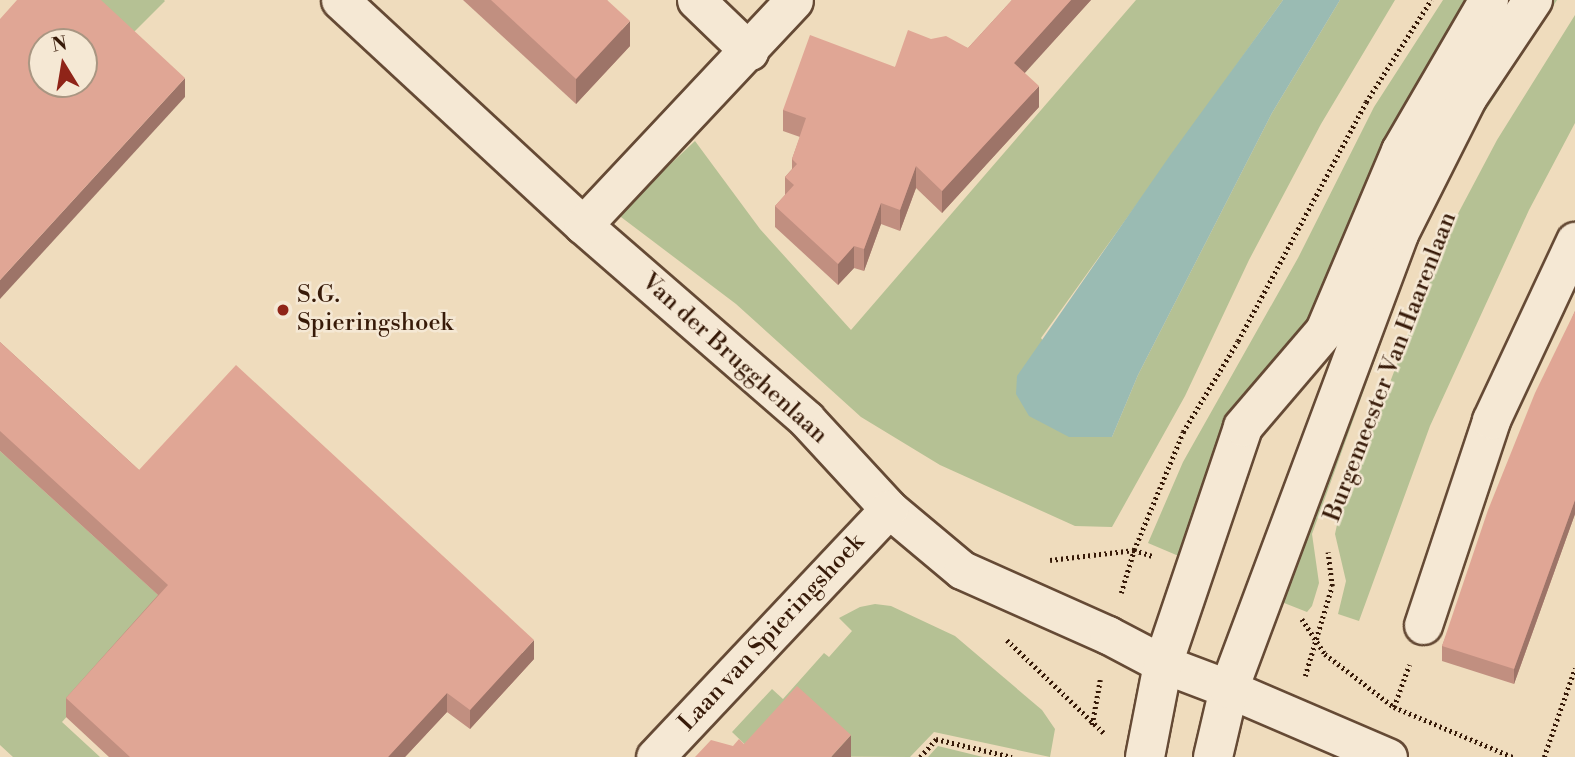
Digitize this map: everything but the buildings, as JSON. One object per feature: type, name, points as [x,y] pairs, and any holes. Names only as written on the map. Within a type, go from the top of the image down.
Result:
[{"type":"main road","points":[[1145,757],[1163,664],[1243,427],[1325,331],[1401,151],[1489,0]]},
{"type":"main road","name":"Burgemeester Van Haarenlaan","points":[[1213,757],[1229,689],[1399,234],[1468,97],[1532,0]]},
{"type":"street","name":"Van der Brugghenlaan","points":[[340,0],[583,225],[806,419],[889,509],[962,570],[1108,635],[1163,664]]},
{"type":"street","points":[[696,0],[749,51]]},
{"type":"street","points":[[583,225],[794,0]]},
{"type":"street","points":[[1423,625],[1491,420],[1566,280],[1575,241]]},
{"type":"street","name":"Laan van Spieringshoek","points":[[655,757],[889,509]]},
{"type":"street","points":[[1163,664],[1229,689],[1388,757]]},
{"type":"path","points":[[1092,724],[1108,635],[1134,550],[1183,432],[1238,341],[1366,102],[1431,0]]},
{"type":"path","name":"Burgemeester Van Haarenlaan","points":[[1293,716],[1332,586],[1332,566],[1326,545]]},
{"type":"path","points":[[998,630],[1092,724],[1110,737]]},
{"type":"path","points":[[1316,639],[1325,654],[1394,707],[1513,757]]},
{"type":"path","points":[[1544,757],[1575,668]]},
{"type":"path","points":[[920,757],[936,739],[1012,757]]},
{"type":"green space","points":[[81,0],[164,0],[165,1],[126,40]]},
{"type":"green space","points":[[1136,0],[1283,0],[1041,338],[1112,437],[1138,375],[1272,113],[1340,0],[1395,0],[1321,124],[1249,260],[1185,396],[1112,527],[1075,526],[940,465],[861,417],[736,304],[617,214],[695,141],[760,229],[851,330]]},
{"type":"green space","points":[[1443,0],[1472,0],[1395,121],[1306,326],[1181,557],[1148,543],[1183,462],[1298,258],[1374,107]]},
{"type":"green space","points":[[1548,0],[1557,0],[1466,141],[1415,249],[1312,534],[1319,583],[1312,606],[1307,612],[1274,599],[1408,242],[1460,135]]},
{"type":"green space","points":[[1575,15],[1575,123],[1529,210],[1430,426],[1359,621],[1338,614],[1346,581],[1335,534],[1338,520],[1443,242],[1497,140]]},
{"type":"green space","points":[[0,451],[190,624],[129,648],[62,722],[100,757],[13,757],[0,745]]},
{"type":"green space","points":[[875,604],[891,606],[955,636],[1042,710],[1055,729],[1050,757],[934,732],[910,757],[757,756],[732,732],[772,689],[783,699],[824,653],[829,657],[852,631],[839,618],[860,607]]},
{"type":"green space","points":[[938,746],[983,757],[928,757]]},
{"type":"water","points":[[1283,0],[1340,0],[1272,113],[1138,375],[1112,437],[1069,437],[1029,416],[1016,394],[1017,376],[1171,154]]},
{"type":"place","name":"S.G. Spieringshoek","points":[[283,310]]}]
